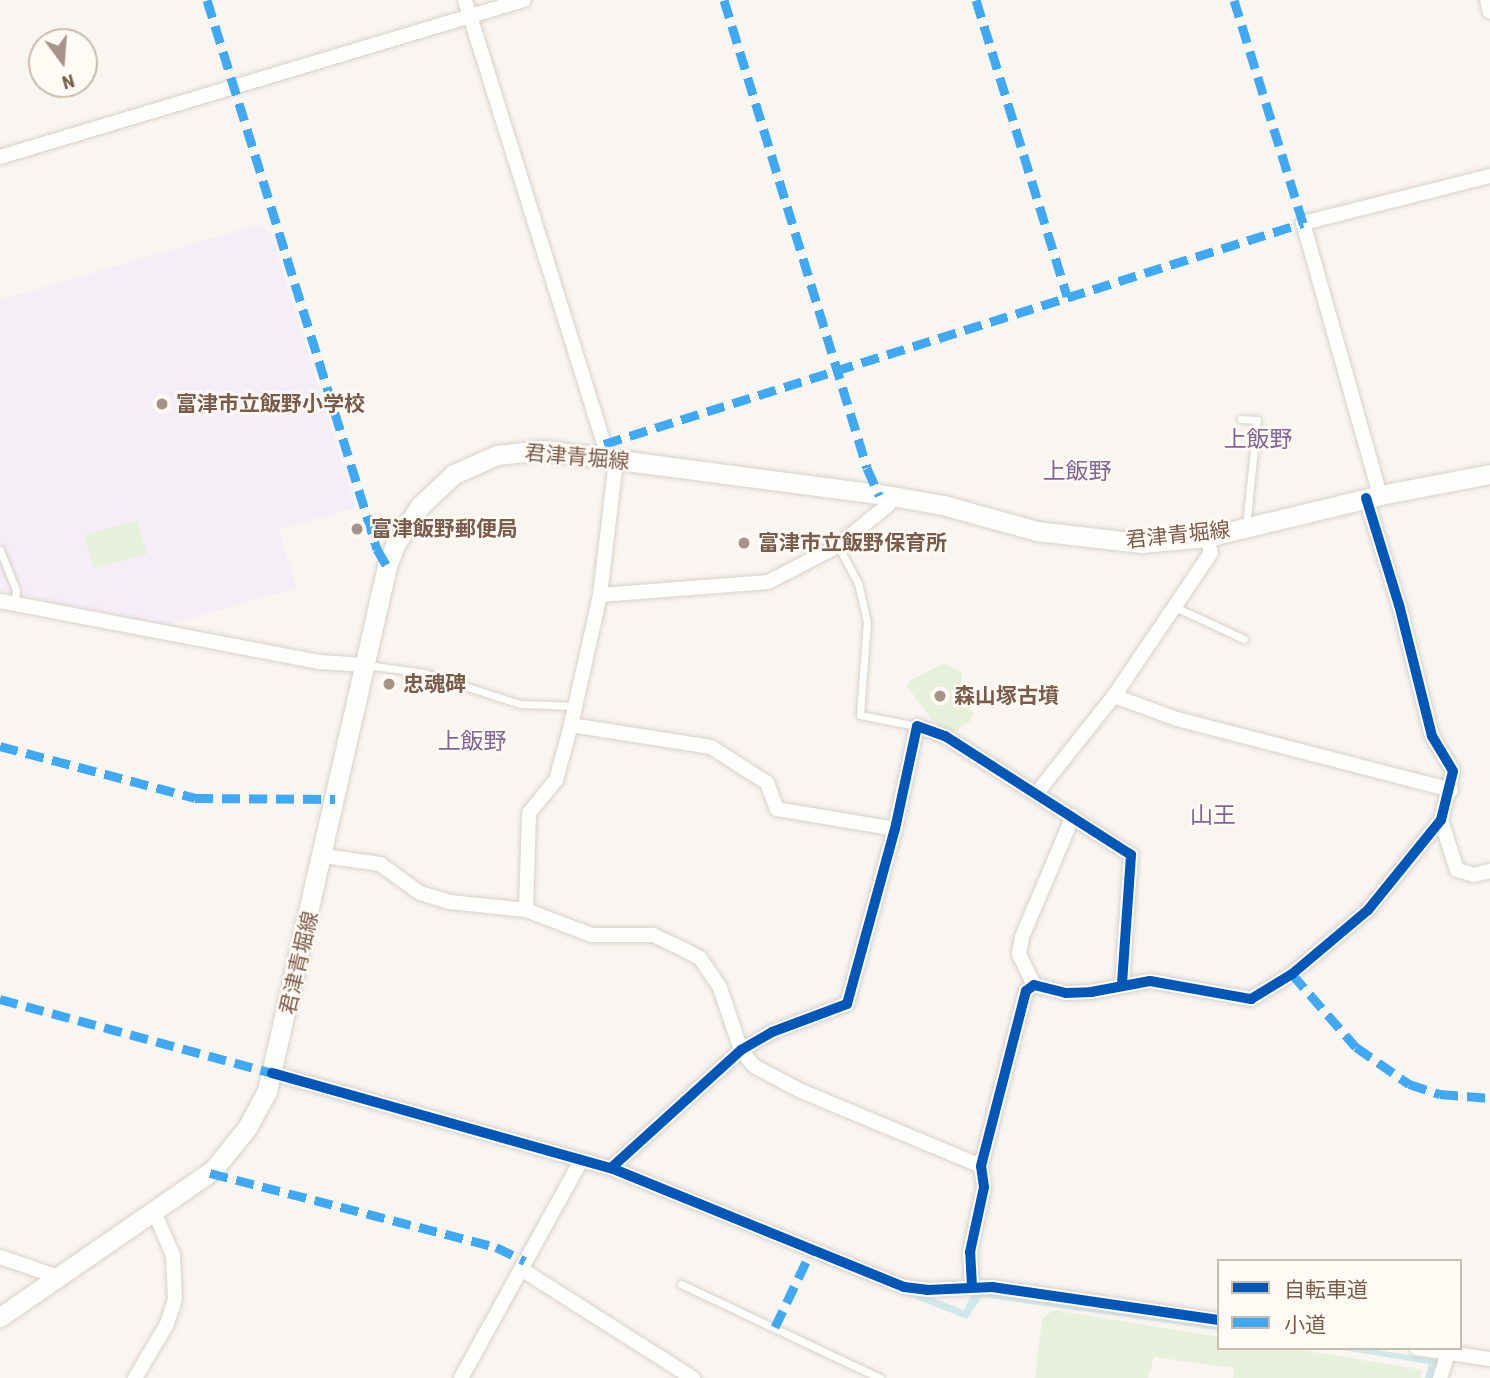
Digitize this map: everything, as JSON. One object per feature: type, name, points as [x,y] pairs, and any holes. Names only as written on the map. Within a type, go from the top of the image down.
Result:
[{"type":"main road","name":"君津青堀線","points":[[0,1317],[155,1214],[214,1170],[247,1128],[272,1073],[324,856],[363,665],[396,542],[437,488],[454,474],[497,455],[543,450],[892,496],[1089,540],[1141,543],[1208,537],[1373,496],[1490,474]]},
{"type":"street","points":[[465,0],[609,459],[600,595],[556,780],[529,813],[526,910]]},
{"type":"street","points":[[0,157],[524,0]]},
{"type":"street","points":[[1487,0],[1490,12]]},
{"type":"street","points":[[1034,985],[1066,993],[1150,981],[1251,999],[1292,974],[1368,910],[1441,820],[1451,790],[1453,771],[1432,736],[1303,223],[1490,176]]},
{"type":"street","points":[[600,595],[768,582],[838,546],[888,505],[892,496]]},
{"type":"street","points":[[1036,794],[1114,696],[1211,553],[1208,537]]},
{"type":"street","points":[[7,602],[321,662],[363,665]]},
{"type":"street","points":[[1114,696],[1177,719],[1451,790]]},
{"type":"street","points":[[571,725],[711,747],[767,783],[777,810],[895,829]]},
{"type":"street","points":[[611,1168],[741,1050],[772,1032],[847,1004],[895,829],[916,726],[944,737],[1131,855],[1122,985]]},
{"type":"street","points":[[1034,985],[1019,954],[1022,937],[1073,816]]},
{"type":"street","points":[[1441,820],[1457,870],[1474,875],[1490,872]]},
{"type":"street","points":[[324,856],[380,864],[420,893],[450,902],[526,910],[590,935],[653,935],[700,958],[720,988],[741,1050],[771,1078],[981,1166]]},
{"type":"street","points":[[972,1287],[970,1252],[984,1187],[981,1166],[1013,1032],[1026,991],[1034,985]]},
{"type":"street","points":[[272,1073],[580,1162],[611,1168],[904,1287],[927,1290],[972,1287],[1217,1320]]},
{"type":"street","points":[[461,1378],[580,1162]]},
{"type":"street","points":[[135,1378],[167,1324],[176,1288],[173,1255],[155,1214]]},
{"type":"street","points":[[0,1257],[61,1278]]},
{"type":"street","points":[[521,1269],[693,1378]]},
{"type":"street","points":[[1429,1350],[1490,1359]]},
{"type":"street","points":[[1440,1378],[1448,1353]]},
{"type":"lane","points":[[1241,419],[1256,420],[1246,527]]},
{"type":"lane","points":[[838,546],[858,583],[867,621],[860,715],[916,726]]},
{"type":"lane","points":[[0,550],[16,590],[7,602]]},
{"type":"lane","points":[[1174,607],[1244,639]]},
{"type":"lane","points":[[363,665],[414,671],[520,704],[575,706]]},
{"type":"lane","points":[[681,1284],[880,1378]]},
{"type":"shaded area","name":"富津市立飯野小学校","points":[[260,224],[271,234],[356,508],[279,529],[296,588],[161,627],[0,590],[0,300]]},
{"type":"green space","points":[[137,520],[147,554],[94,569],[84,535]]},
{"type":"green space","points":[[944,663],[962,673],[961,702],[974,713],[970,721],[955,731],[944,729],[931,719],[907,686],[911,680]]},
{"type":"green space","points":[[1053,1310],[1217,1337],[1217,1350],[1301,1350],[1421,1370],[1421,1378],[1233,1378],[1234,1368],[1154,1357],[1148,1378],[1035,1378],[1042,1319]]},
{"type":"water","points":[[818,1254],[964,1310],[974,1290],[1217,1324],[1217,1330],[982,1297],[967,1319],[816,1260]]},
{"type":"water","points":[[1343,1350],[1378,1350],[1438,1360],[1433,1378],[1425,1378],[1429,1364]]},
{"type":"marked path","points":[[207,0],[377,549],[387,566]]},
{"type":"marked path","points":[[724,0],[867,468],[879,495]]},
{"type":"marked path","points":[[976,0],[1067,296]]},
{"type":"marked path","points":[[604,444],[1303,223],[1234,0]]},
{"type":"marked path","points":[[0,746],[195,798],[335,799]]},
{"type":"marked path","points":[[1292,974],[1356,1047],[1409,1084],[1440,1094],[1490,1098]]},
{"type":"marked path","points":[[0,999],[272,1073]]},
{"type":"marked path","points":[[210,1173],[496,1247],[525,1261]]},
{"type":"marked path","points":[[775,1327],[812,1249]]},
{"type":"cycle path","points":[[972,1287],[970,1252],[984,1187],[981,1166],[1026,991],[1034,985],[1066,993],[1091,992],[1150,981],[1251,999],[1292,974],[1368,910],[1441,820],[1453,771],[1432,736],[1399,605],[1366,498]]},
{"type":"cycle path","points":[[611,1168],[741,1050],[772,1032],[847,1004],[895,829],[917,726],[945,736],[1131,855],[1122,985]]},
{"type":"cycle path","points":[[272,1073],[611,1168],[904,1287],[927,1290],[992,1287],[1217,1320]]},
{"type":"place","name":"富津市立飯野小学校","points":[[162,404]]},
{"type":"place","name":"富津飯野郵便局","points":[[357,529]]},
{"type":"place","name":"富津市立飯野保育所","points":[[744,543]]},
{"type":"place","name":"忠魂碑","points":[[389,684]]},
{"type":"place","name":"森山塚古墳","points":[[940,696]]},
{"type":"district","name":"上飯野","points":[[1258,440]]},
{"type":"district","name":"上飯野","points":[[1077,472]]},
{"type":"district","name":"上飯野","points":[[472,742]]},
{"type":"district","name":"山王","points":[[1213,816]]}]
